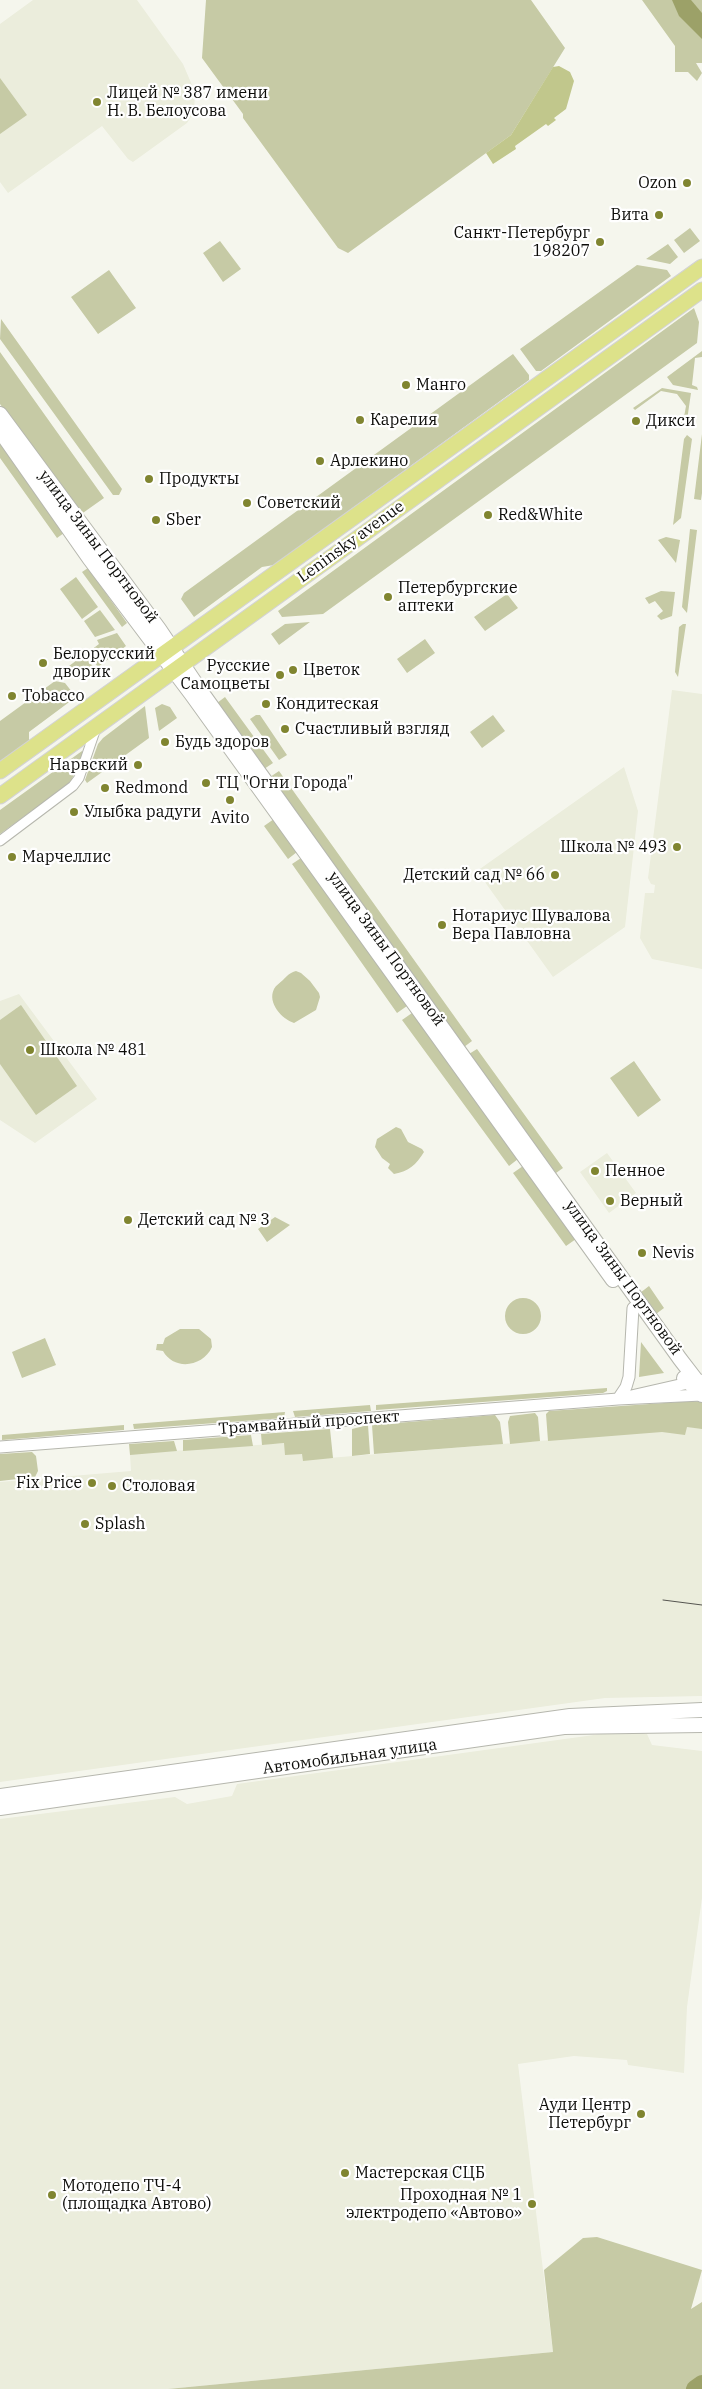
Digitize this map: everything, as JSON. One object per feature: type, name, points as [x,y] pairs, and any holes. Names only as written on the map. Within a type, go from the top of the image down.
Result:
[{"type":"main road","name":"Leninsky avenue","points":[[0,771],[702,267]]},
{"type":"main road","name":"Leninsky avenue","points":[[0,796],[702,290]]},
{"type":"main road","name":"улица Зины Портновой","points":[[0,414],[166,651]]},
{"type":"main road","name":"улица Зины Портновой","points":[[0,431],[178,667],[696,1382],[702,1395]]},
{"type":"main road","name":"улица Зины Портновой","points":[[178,667],[633,1308],[696,1382]]},
{"type":"main road","name":"Автомобильная улица","points":[[0,1796],[570,1716],[702,1710]]},
{"type":"main road","name":"Автомобильная улица","points":[[0,1808],[564,1726],[702,1725]]},
{"type":"street","points":[[0,841],[73,786],[79,778],[97,726]]},
{"type":"street","points":[[618,1398],[626,1387],[629,1377],[633,1308]]},
{"type":"street","name":"Трамвайный проспект","points":[[618,1398],[696,1382]]},
{"type":"street","name":"Трамвайный проспект","points":[[0,1447],[618,1398],[702,1395]]},
{"type":"shaded area","name":"Лицей № 387 имени Н. В. Белоусова","points":[[33,0],[137,0],[183,64],[195,92],[194,112],[187,123],[133,162],[128,159],[102,126],[8,193],[0,182],[0,24]]},
{"type":"shaded area","points":[[206,0],[531,0],[565,48],[511,135],[348,253],[338,248],[243,118],[243,114],[202,58]]},
{"type":"shaded area","points":[[642,0],[702,0],[702,63],[696,63],[702,73],[697,81],[688,72],[675,72],[675,46]]},
{"type":"shaded area","points":[[672,0],[691,0],[702,13],[702,39],[679,16]]},
{"type":"shaded area","points":[[559,66],[570,72],[574,81],[566,109],[554,118],[556,120],[548,126],[546,124],[515,146],[516,149],[493,164],[486,153],[511,135],[553,67]]},
{"type":"shaded area","points":[[0,78],[27,115],[0,134]]},
{"type":"shaded area","points":[[690,228],[700,241],[684,253],[674,240]]},
{"type":"shaded area","points":[[220,241],[241,269],[223,282],[203,253]]},
{"type":"shaded area","points":[[668,244],[678,257],[670,264],[646,259]]},
{"type":"shaded area","points":[[637,265],[667,270],[671,276],[541,371],[536,371],[520,349]]},
{"type":"shaded area","points":[[109,270],[136,308],[98,334],[71,297]]},
{"type":"shaded area","points":[[694,308],[699,322],[697,343],[323,614],[282,617],[278,611]]},
{"type":"shaded area","points":[[1,319],[122,489],[119,495],[113,495],[0,339]]},
{"type":"shaded area","points":[[702,351],[702,357],[695,358],[692,385],[697,387],[698,390],[673,385],[667,377]]},
{"type":"shaded area","points":[[0,352],[104,498],[80,515],[0,404]]},
{"type":"shaded area","points":[[513,354],[529,375],[529,380],[274,565],[262,567],[194,617],[181,599],[184,593]]},
{"type":"shaded area","points":[[662,388],[691,393],[686,427],[676,423],[684,417],[686,406],[677,394],[661,391],[635,410],[633,408]]},
{"type":"shaded area","points":[[702,434],[702,493],[701,500],[694,499]]},
{"type":"shaded area","points":[[687,435],[692,439],[681,518],[673,525],[684,439]]},
{"type":"shaded area","points":[[0,440],[64,533],[57,538],[0,458]]},
{"type":"shaded area","points":[[690,529],[697,530],[687,613],[682,607]]},
{"type":"shaded area","points":[[666,537],[680,540],[676,563],[658,540]]},
{"type":"shaded area","points":[[88,568],[127,623],[122,627],[82,572]]},
{"type":"shaded area","points":[[76,577],[98,607],[82,619],[60,589]]},
{"type":"shaded area","points":[[661,591],[675,592],[672,616],[661,620],[657,616],[663,611],[655,601],[649,604],[645,598]]},
{"type":"shaded area","points":[[507,594],[518,608],[485,631],[474,617]]},
{"type":"shaded area","points":[[100,610],[115,630],[95,637],[84,621]]},
{"type":"shaded area","points":[[310,622],[279,645],[271,634],[285,624]]},
{"type":"shaded area","points":[[686,624],[678,677],[675,672],[679,627]]},
{"type":"shaded area","points":[[117,633],[126,646],[98,667],[87,653],[99,644],[97,640]]},
{"type":"shaded area","points":[[425,639],[435,653],[407,673],[397,659]]},
{"type":"shaded area","points":[[84,655],[95,669],[81,679],[58,674]]},
{"type":"shaded area","points":[[55,681],[65,683],[76,697],[29,732],[29,741],[0,762],[0,721]]},
{"type":"shaded area","name":"Школа № 493","points":[[672,690],[702,694],[702,969],[652,959],[640,938],[645,893],[654,893],[655,885],[651,884],[648,878]]},
{"type":"shaded area","points":[[225,697],[273,763],[264,769],[217,703]]},
{"type":"shaded area","points":[[162,704],[170,707],[177,718],[159,731],[155,708]]},
{"type":"shaded area","points":[[145,706],[149,738],[87,783],[85,780],[98,744],[103,738]]},
{"type":"shaded area","points":[[260,715],[287,755],[279,760],[250,719]]},
{"type":"shaded area","points":[[493,715],[505,731],[482,748],[470,732]]},
{"type":"shaded area","points":[[82,751],[84,754],[70,783],[0,834],[0,810]]},
{"type":"shaded area","name":"Детский сад № 66","points":[[624,767],[638,811],[625,927],[553,977],[477,871]]},
{"type":"shaded area","points":[[279,771],[472,1041],[464,1047],[270,777]]},
{"type":"shaded area","points":[[274,819],[297,852],[288,859],[264,826]]},
{"type":"shaded area","points":[[301,858],[407,1006],[397,1013],[292,864]]},
{"type":"shaded area","points":[[296,971],[310,981],[320,997],[316,1010],[294,1023],[277,1010],[272,1000],[272,994],[277,985],[288,975]]},
{"type":"shaded area","name":"Школа № 481","points":[[19,994],[97,1099],[35,1143],[0,1120],[0,1001]]},
{"type":"shaded area","points":[[21,1005],[77,1086],[36,1115],[0,1064],[0,1020]]},
{"type":"shaded area","points":[[412,1013],[518,1159],[509,1166],[402,1020]]},
{"type":"shaded area","points":[[477,1049],[563,1168],[556,1173],[469,1054]]},
{"type":"shaded area","points":[[634,1061],[661,1100],[638,1117],[610,1078]]},
{"type":"shaded area","points":[[396,1127],[401,1129],[408,1142],[424,1152],[412,1167],[394,1174],[388,1168],[390,1164],[382,1158],[375,1147],[377,1139]]},
{"type":"shaded area","points":[[607,1153],[636,1193],[609,1213],[580,1172]]},
{"type":"shaded area","points":[[523,1166],[576,1239],[566,1246],[513,1173]]},
{"type":"shaded area","points":[[275,1217],[290,1225],[267,1242],[258,1229]]},
{"type":"shaded area","points":[[649,1286],[664,1308],[656,1314],[640,1293]]},
{"type":"shaded area","points":[[523,1298],[530,1299],[536,1303],[540,1309],[540,1323],[536,1329],[530,1333],[523,1334],[516,1333],[510,1329],[506,1323],[505,1316],[506,1309],[510,1303],[516,1299]]},
{"type":"shaded area","points":[[180,1329],[199,1329],[211,1339],[212,1347],[208,1354],[195,1362],[181,1364],[174,1362],[163,1351],[156,1350],[157,1344],[163,1344],[165,1338]]},
{"type":"shaded area","points":[[45,1338],[56,1365],[22,1378],[12,1352]]},
{"type":"shaded area","points":[[641,1342],[664,1373],[639,1377]]},
{"type":"shaded area","points":[[607,1388],[607,1391],[603,1393],[376,1410],[376,1405]]},
{"type":"shaded area","points":[[693,1401],[702,1402],[702,1429],[687,1427],[685,1435],[662,1432],[548,1441],[546,1414],[549,1411]]},
{"type":"shaded area","points":[[370,1405],[371,1411],[295,1417],[293,1411]]},
{"type":"shaded area","points":[[285,1412],[284,1418],[134,1429],[133,1424]]},
{"type":"shaded area","points":[[535,1413],[538,1417],[540,1441],[510,1444],[508,1422],[510,1416]]},
{"type":"shaded area","points":[[495,1415],[500,1422],[503,1444],[374,1454],[372,1425]]},
{"type":"shaded area","points":[[124,1425],[124,1430],[2,1440],[2,1435]]},
{"type":"shaded area","points":[[368,1425],[370,1454],[352,1456],[352,1429]]},
{"type":"shaded area","points":[[686,1425],[702,1428],[702,1696],[605,1698],[0,1782],[0,1482],[131,1471],[130,1454],[285,1443],[303,1453],[304,1460],[662,1431]]},
{"type":"shaded area","points":[[330,1429],[333,1458],[303,1461],[302,1454],[285,1455],[284,1443],[262,1445],[261,1434]]},
{"type":"shaded area","points":[[251,1435],[253,1446],[183,1451],[183,1440]]},
{"type":"shaded area","points":[[174,1441],[177,1451],[130,1455],[129,1444]]},
{"type":"shaded area","points":[[32,1452],[36,1456],[38,1471],[35,1477],[0,1481],[0,1454]]},
{"type":"shaded area","points":[[623,1731],[647,1734],[652,1745],[702,1751],[702,1898],[687,2007],[684,2073],[628,2065],[627,2060],[574,2056],[518,2064],[553,2352],[168,2389],[0,2389],[0,1819],[175,1797],[187,1804],[232,1796],[237,1784]]},
{"type":"shaded area","points":[[597,2237],[702,2270],[691,2309],[702,2302],[702,2389],[168,2389],[553,2352],[544,2270],[583,2238]]},
{"type":"waterway","points":[[695,2389],[702,2384]]},
{"type":"tram line","points":[[663,1600],[702,1605]]},
{"type":"place","name":"Лицей № 387 имени Н. В. Белоусова","points":[[97,102]]},
{"type":"place","name":"Ozon","points":[[687,183]]},
{"type":"place","name":"Вита","points":[[659,215]]},
{"type":"place","name":"Санкт-Петербург 198207","points":[[600,242]]},
{"type":"place","name":"Манго","points":[[406,385]]},
{"type":"place","name":"Карелия","points":[[360,420]]},
{"type":"place","name":"Дикси","points":[[636,421]]},
{"type":"place","name":"Арлекино","points":[[320,461]]},
{"type":"place","name":"Продукты","points":[[149,479]]},
{"type":"place","name":"Советский","points":[[247,503]]},
{"type":"place","name":"Red&White","points":[[488,515]]},
{"type":"place","name":"Sber","points":[[156,520]]},
{"type":"place","name":"Петербургские аптеки","points":[[388,597]]},
{"type":"place","name":"Белорусский дворик","points":[[43,663]]},
{"type":"place","name":"Цветок","points":[[293,670]]},
{"type":"place","name":"Русские Самоцветы","points":[[280,675]]},
{"type":"place","name":"Tobacco","points":[[12,696]]},
{"type":"place","name":"Кондитеская","points":[[266,704]]},
{"type":"place","name":"Счастливый взгляд","points":[[285,729]]},
{"type":"place","name":"Будь здоров","points":[[165,742]]},
{"type":"place","name":"Нарвский","points":[[138,765]]},
{"type":"place","name":"ТЦ \"Огни Города\"","points":[[206,783]]},
{"type":"place","name":"Redmond","points":[[105,788]]},
{"type":"place","name":"Avito","points":[[230,800]]},
{"type":"place","name":"Улыбка радуги","points":[[74,812]]},
{"type":"place","name":"Школа № 493","points":[[677,847]]},
{"type":"place","name":"Марчеллис","points":[[12,857]]},
{"type":"place","name":"Детский сад № 66","points":[[555,875]]},
{"type":"place","name":"Нотариус Шувалова Вера Павловна","points":[[442,925]]},
{"type":"place","name":"Школа № 481","points":[[30,1050]]},
{"type":"place","name":"Пенное","points":[[595,1171]]},
{"type":"place","name":"Верный","points":[[610,1201]]},
{"type":"place","name":"Детский сад № 3","points":[[128,1220]]},
{"type":"place","name":"Nevis","points":[[642,1253]]},
{"type":"place","name":"Fix Price","points":[[92,1483]]},
{"type":"place","name":"Столовая","points":[[112,1486]]},
{"type":"place","name":"Splash","points":[[85,1524]]},
{"type":"place","name":"Ауди Центр Петербург","points":[[641,2114]]},
{"type":"place","name":"Мастерская СЦБ","points":[[345,2173]]},
{"type":"place","name":"Мотодепо ТЧ-4 (площадка Автово)","points":[[52,2195]]},
{"type":"place","name":"Проходная № 1 электродепо «Автово»","points":[[532,2204]]}]
